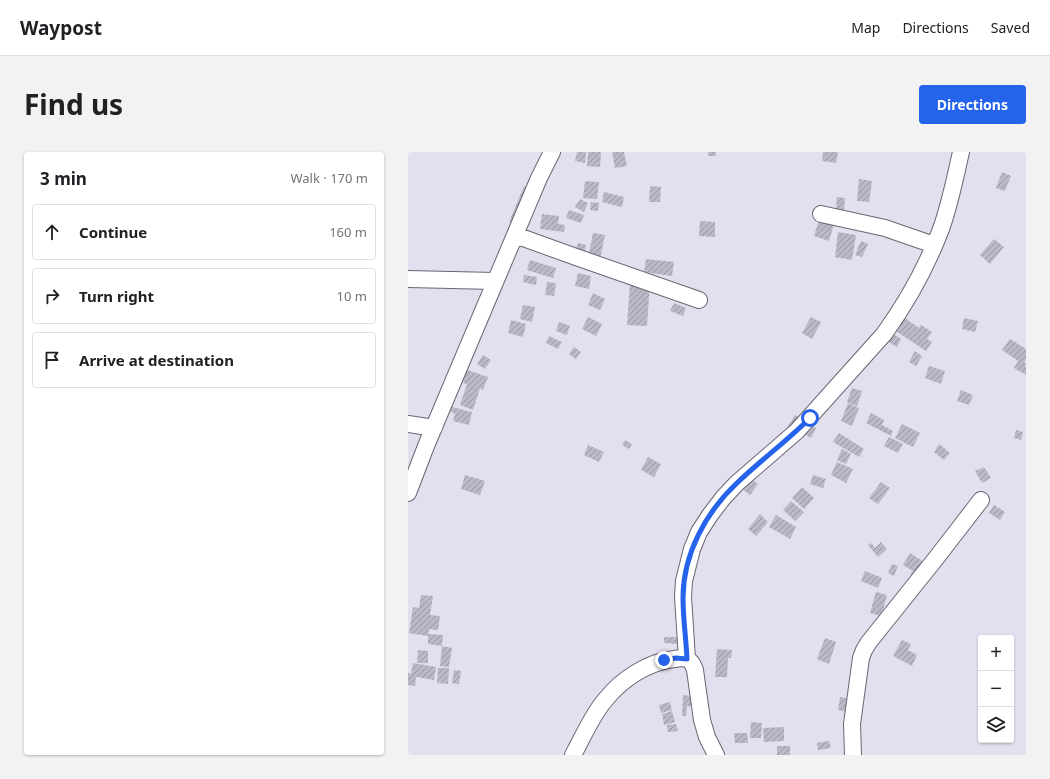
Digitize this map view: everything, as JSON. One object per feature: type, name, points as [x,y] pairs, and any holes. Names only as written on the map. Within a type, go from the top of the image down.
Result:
[{"type":"street","points":[[408,493],[495,281],[539,178],[552,152]]},
{"type":"street","points":[[687,659],[683,597],[684,581],[692,549],[699,532],[714,509],[737,483],[796,432],[884,334],[921,273],[934,245],[941,228],[961,152]]},
{"type":"street","points":[[821,214],[885,228],[934,245]]},
{"type":"street","points":[[515,235],[699,300]]},
{"type":"street","points":[[408,279],[495,281]]},
{"type":"street","points":[[408,424],[434,428]]},
{"type":"street","points":[[853,755],[852,724],[861,658],[864,650],[981,500]]},
{"type":"street","points":[[573,755],[595,714],[605,699],[620,685],[649,666],[664,660],[676,658],[690,660],[693,664],[702,720],[707,737],[716,755]]},
{"type":"building","points":[[577,152],[586,152],[585,163],[575,161]]},
{"type":"building","points":[[588,152],[601,152],[600,167],[587,166]]},
{"type":"building","points":[[612,152],[624,152],[627,166],[615,168]]},
{"type":"building","points":[[708,152],[716,152],[716,156],[708,156]]},
{"type":"building","points":[[823,152],[838,152],[836,163],[822,161]]},
{"type":"building","points":[[1002,172],[1011,176],[1005,191],[996,188]]},
{"type":"building","points":[[859,179],[872,181],[869,202],[857,201]]},
{"type":"building","points":[[585,181],[599,182],[597,199],[583,198]]},
{"type":"building","points":[[524,186],[538,192],[523,228],[509,222]]},
{"type":"building","points":[[650,186],[661,187],[660,202],[649,202]]},
{"type":"building","points":[[604,192],[624,197],[622,207],[602,202]]},
{"type":"building","points":[[837,197],[845,198],[844,210],[836,209]]},
{"type":"building","points":[[580,199],[588,203],[584,212],[575,207]]},
{"type":"building","points":[[591,202],[599,203],[598,211],[590,210]]},
{"type":"building","points":[[569,210],[584,215],[581,223],[566,218]]},
{"type":"building","points":[[542,214],[559,216],[558,224],[565,225],[564,232],[540,229]]},
{"type":"building","points":[[820,216],[835,221],[829,241],[814,236]]},
{"type":"building","points":[[700,221],[715,222],[715,237],[699,236]]},
{"type":"building","points":[[838,232],[856,235],[852,260],[835,257]]},
{"type":"building","points":[[593,233],[605,235],[600,260],[588,258]]},
{"type":"building","points":[[994,239],[1004,247],[990,264],[980,255]]},
{"type":"building","points":[[861,241],[868,244],[862,257],[855,255]]},
{"type":"building","points":[[578,243],[586,245],[583,261],[574,259]]},
{"type":"building","points":[[646,259],[674,262],[672,276],[644,272]]},
{"type":"building","points":[[530,260],[556,268],[553,278],[527,270]]},
{"type":"building","points":[[578,273],[591,276],[589,289],[575,286]]},
{"type":"building","points":[[524,275],[537,277],[536,285],[523,282]]},
{"type":"building","points":[[547,282],[556,283],[554,296],[545,295]]},
{"type":"building","points":[[630,283],[650,284],[647,326],[627,325]]},
{"type":"building","points":[[593,293],[605,299],[600,310],[588,305]]},
{"type":"building","points":[[674,303],[686,308],[683,316],[670,311]]},
{"type":"building","points":[[523,305],[535,307],[532,322],[520,319]]},
{"type":"building","points":[[902,316],[919,328],[921,325],[932,332],[927,339],[932,342],[926,351],[893,329]]},
{"type":"building","points":[[588,317],[602,324],[596,336],[582,329]]},
{"type":"building","points":[[811,317],[821,322],[812,339],[802,333]]},
{"type":"building","points":[[964,318],[978,321],[975,332],[962,329]]},
{"type":"building","points":[[511,320],[526,324],[523,337],[508,333]]},
{"type":"building","points":[[559,322],[570,326],[567,335],[556,331]]},
{"type":"building","points":[[892,333],[901,339],[897,347],[887,341]]},
{"type":"building","points":[[549,336],[562,342],[558,349],[546,343]]},
{"type":"building","points":[[1010,339],[1026,349],[1026,360],[1024,362],[1026,364],[1026,375],[1014,368],[1018,361],[1002,350]]},
{"type":"building","points":[[574,347],[581,352],[576,359],[569,354]]},
{"type":"building","points":[[915,351],[922,356],[916,366],[909,362]]},
{"type":"building","points":[[483,355],[491,360],[485,369],[477,364]]},
{"type":"building","points":[[929,366],[945,371],[941,384],[925,378]]},
{"type":"building","points":[[467,370],[488,377],[483,390],[480,388],[473,410],[460,405],[467,384],[463,383]]},
{"type":"building","points":[[852,388],[862,391],[857,406],[847,402]]},
{"type":"building","points":[[961,390],[973,395],[969,405],[957,401]]},
{"type":"building","points":[[848,403],[859,408],[852,426],[841,421]]},
{"type":"building","points":[[452,407],[472,412],[469,425],[453,421],[455,413],[450,412]]},
{"type":"building","points":[[871,413],[884,420],[882,425],[893,431],[891,436],[866,423]]},
{"type":"building","points":[[795,415],[816,428],[811,438],[799,431],[782,436]]},
{"type":"building","points":[[902,424],[920,433],[913,447],[895,438]]},
{"type":"building","points":[[1016,430],[1023,432],[1021,440],[1014,438]]},
{"type":"building","points":[[839,433],[864,449],[859,457],[833,442]]},
{"type":"building","points":[[889,437],[903,444],[898,453],[884,446]]},
{"type":"building","points":[[625,440],[632,444],[629,449],[622,445]]},
{"type":"building","points":[[939,444],[950,453],[944,460],[934,452]]},
{"type":"building","points":[[588,445],[604,452],[599,462],[584,455]]},
{"type":"building","points":[[842,449],[851,454],[846,464],[837,460]]},
{"type":"building","points":[[648,457],[661,464],[654,477],[641,470]]},
{"type":"building","points":[[837,462],[853,469],[846,483],[831,475]]},
{"type":"building","points":[[984,467],[991,478],[982,483],[975,471]]},
{"type":"building","points":[[465,475],[485,481],[480,495],[461,489]]},
{"type":"building","points":[[813,475],[826,479],[823,488],[810,484]]},
{"type":"building","points":[[748,477],[758,484],[750,495],[741,488]]},
{"type":"building","points":[[881,482],[890,488],[878,504],[869,498]]},
{"type":"building","points":[[802,487],[814,498],[804,509],[792,498]]},
{"type":"building","points":[[791,501],[804,512],[795,521],[783,510]]},
{"type":"building","points":[[994,505],[1005,512],[1000,520],[989,513]]},
{"type":"building","points":[[760,514],[768,522],[756,536],[748,529]]},
{"type":"building","points":[[776,515],[796,527],[790,539],[769,527]]},
{"type":"building","points":[[881,542],[887,549],[878,557],[868,545],[871,543],[875,548]]},
{"type":"building","points":[[910,553],[924,562],[918,580],[910,575],[913,571],[903,565]]},
{"type":"building","points":[[892,564],[898,566],[894,576],[888,573]]},
{"type":"building","points":[[865,571],[882,578],[878,588],[861,581]]},
{"type":"building","points":[[876,592],[887,595],[883,610],[886,611],[884,617],[870,613]]},
{"type":"building","points":[[421,595],[433,596],[430,615],[440,616],[438,630],[429,629],[428,634],[443,635],[442,646],[428,644],[428,636],[409,633],[413,607],[419,608]]},
{"type":"building","points":[[664,637],[679,637],[679,644],[664,643]]},
{"type":"building","points":[[825,638],[836,642],[829,664],[817,659]]},
{"type":"building","points":[[902,640],[911,644],[908,650],[917,655],[912,666],[893,656]]},
{"type":"building","points":[[442,646],[452,648],[449,667],[440,666]]},
{"type":"building","points":[[717,649],[732,650],[731,658],[728,658],[727,677],[715,677]]},
{"type":"building","points":[[418,650],[428,651],[428,663],[417,663]]},
{"type":"building","points":[[413,663],[436,667],[434,680],[416,677],[415,686],[408,685],[408,673],[411,674]]},
{"type":"building","points":[[438,668],[449,668],[448,684],[437,683]]},
{"type":"building","points":[[454,670],[461,671],[459,684],[452,683]]},
{"type":"building","points":[[683,695],[700,697],[700,707],[687,706],[686,716],[682,716]]},
{"type":"building","points":[[840,697],[854,700],[852,713],[838,710]]},
{"type":"building","points":[[670,702],[672,710],[661,713],[659,705]]},
{"type":"building","points":[[672,711],[675,722],[664,725],[662,714]]},
{"type":"building","points":[[751,722],[762,723],[761,738],[750,738]]},
{"type":"building","points":[[676,724],[678,731],[668,732],[667,725]]},
{"type":"building","points":[[784,727],[784,741],[764,742],[763,728]]},
{"type":"building","points":[[734,733],[747,733],[748,743],[735,743]]},
{"type":"building","points":[[829,741],[831,748],[818,750],[817,743]]},
{"type":"building","points":[[777,746],[790,746],[790,755],[777,755]]},
{"type":"route","points":[[664,660],[676,658],[687,659],[683,597],[684,581],[692,549],[699,532],[723,498],[737,483],[810,418]]}]
